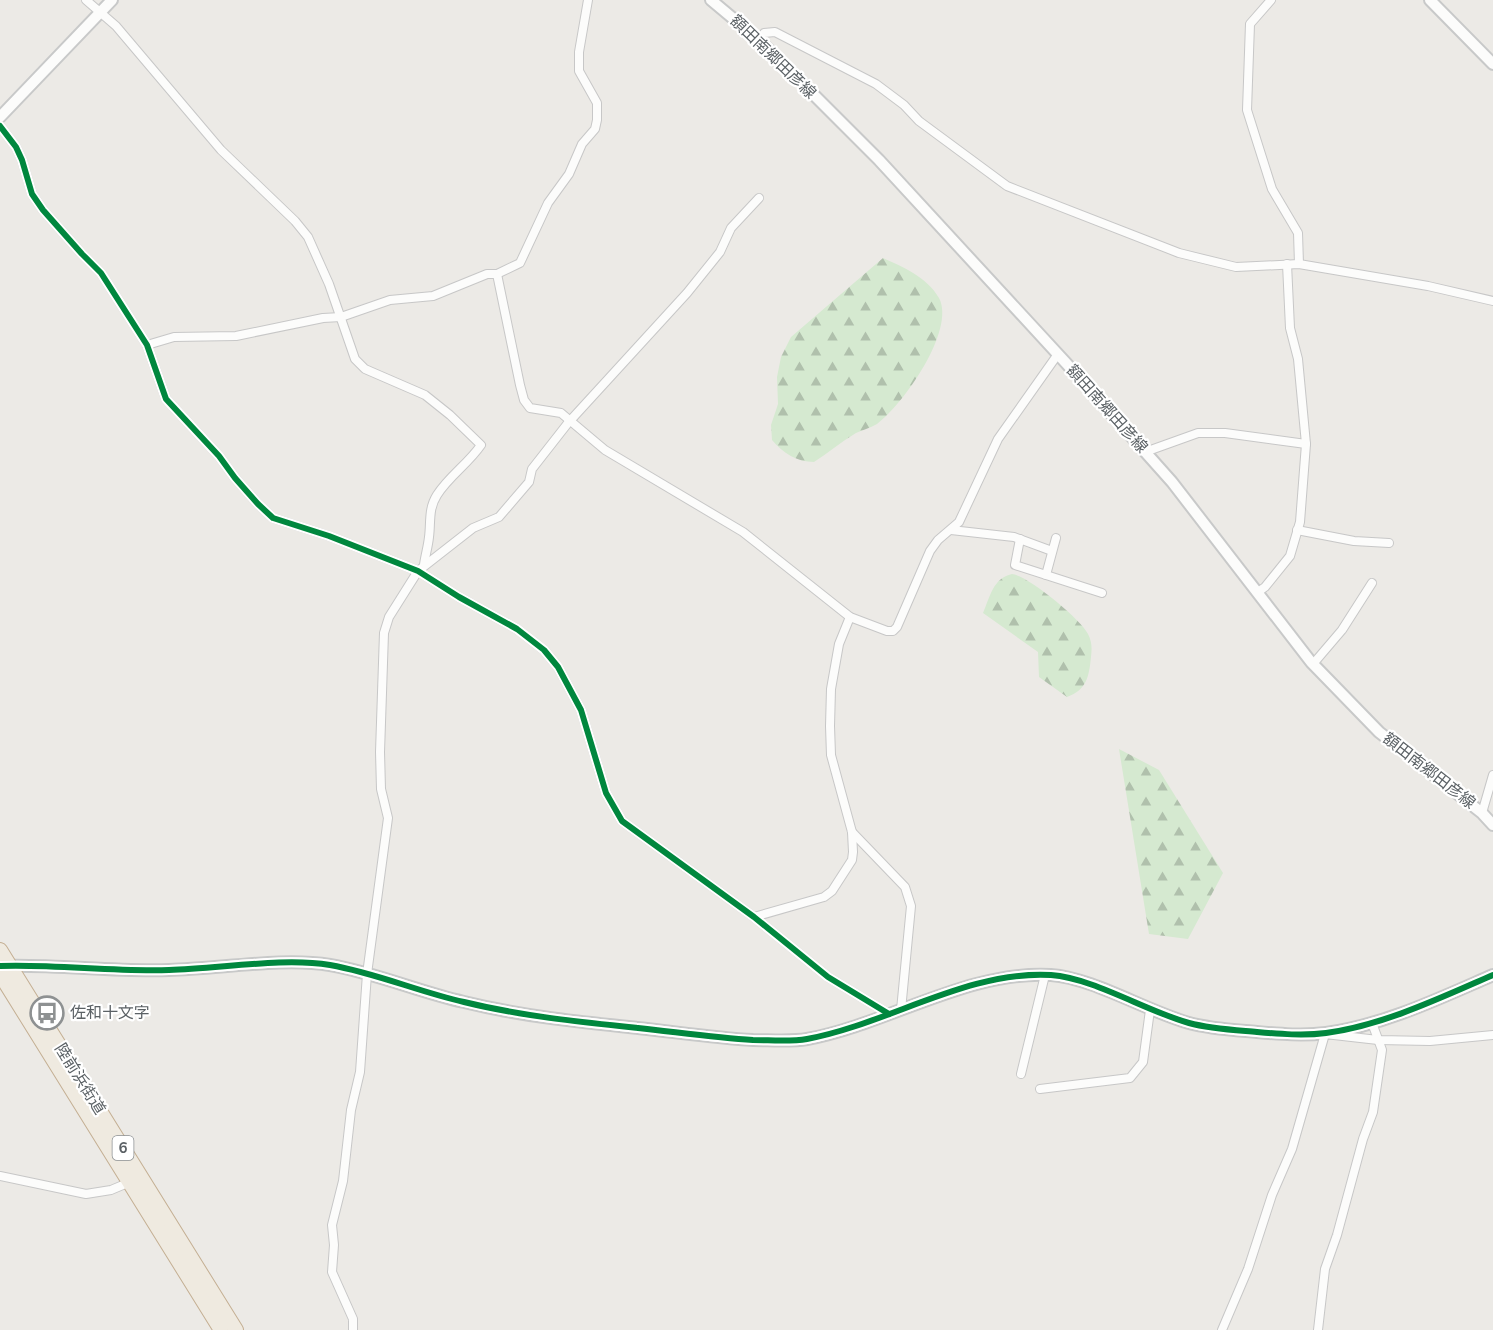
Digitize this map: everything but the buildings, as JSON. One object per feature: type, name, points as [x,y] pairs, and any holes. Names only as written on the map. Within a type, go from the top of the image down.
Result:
[{"type":"highway","name":"陸前浜街道","points":[[0,950],[3,968],[221,1330]]},
{"type":"highway","name":"陸前浜街道","points":[[3,968],[236,1330]]},
{"type":"street","points":[[86,0],[116,26],[221,150],[301,229],[320,262],[355,359],[365,369],[425,395],[481,445],[474,455],[452,475],[435,497],[421,568],[389,617],[384,633],[380,752],[381,789],[388,818],[367,974],[360,1072],[351,1110],[343,1181],[332,1225],[334,1245],[332,1272],[353,1319],[353,1330]]},
{"type":"street","points":[[0,117],[112,0]]},
{"type":"street","points":[[147,345],[174,337],[236,336],[323,318],[341,317],[390,300],[433,296],[487,273],[497,273],[520,263],[548,203],[568,174],[582,144],[595,129],[597,103],[579,71],[579,52],[588,0]]},
{"type":"street","name":"額田南郷田彦線","points":[[711,0],[760,41],[885,167],[1058,354],[1172,482],[1313,664],[1379,732],[1482,813],[1493,825]]},
{"type":"street","points":[[1271,0],[1250,24],[1247,110],[1272,189],[1298,233],[1299,264]]},
{"type":"street","points":[[1430,0],[1493,64]]},
{"type":"street","points":[[760,41],[764,33],[776,32],[876,84],[904,105],[919,121],[1007,186],[1179,253],[1236,267],[1299,264],[1428,286],[1493,301]]},
{"type":"street","points":[[0,126],[19,153],[32,194],[66,237],[101,273],[147,345],[166,399],[273,518],[421,568],[459,597],[517,629],[544,650],[558,667],[581,710],[606,793],[622,821],[754,917],[828,977],[889,1014]]},
{"type":"street","points":[[421,568],[473,528],[500,517],[529,482],[532,469],[567,423],[572,421],[687,293],[720,252],[731,228],[759,198]]},
{"type":"street","points":[[1258,592],[1265,587],[1290,556],[1300,522],[1306,444],[1298,359],[1290,328],[1287,264]]},
{"type":"street","points":[[497,273],[520,385],[530,408],[561,413],[605,450],[743,532],[850,617],[887,631],[897,627],[930,551],[938,540],[959,522],[998,439],[1058,354]]},
{"type":"street","points":[[1145,452],[1198,433],[1226,433],[1306,444]]},
{"type":"street","points":[[951,530],[1020,539],[1052,551]]},
{"type":"street","points":[[1297,530],[1354,541],[1389,543]]},
{"type":"street","points":[[1046,575],[1056,538]]},
{"type":"street","points":[[1020,539],[1015,565],[1102,593]]},
{"type":"street","points":[[1313,664],[1342,630],[1372,583]]},
{"type":"street","points":[[754,917],[824,897],[832,891],[852,860],[852,832],[831,755],[830,726],[831,689],[839,644],[850,617]]},
{"type":"street","points":[[1482,813],[1493,775]]},
{"type":"street","points":[[852,832],[905,887],[911,906],[901,1010]]},
{"type":"street","points":[[3,968],[164,971],[314,963],[367,974],[468,1003],[553,1019],[752,1040],[803,1040],[845,1029],[984,982],[1018,975],[1056,975],[1097,987],[1150,1010],[1191,1023],[1228,1030],[1325,1034],[1378,1040],[1430,1041],[1493,1035]]},
{"type":"street","points":[[1021,1074],[1045,975]]},
{"type":"street","points":[[1325,1034],[1372,1023],[1493,975]]},
{"type":"street","points":[[1040,1089],[1130,1078],[1143,1062],[1150,1010]]},
{"type":"street","points":[[1318,1330],[1325,1269],[1338,1235],[1363,1139],[1373,1112],[1382,1050],[1372,1023]]},
{"type":"street","points":[[1222,1330],[1248,1269],[1272,1195],[1292,1149],[1325,1034]]},
{"type":"street","points":[[0,1176],[86,1194],[111,1190],[130,1182]]},
{"type":"green space","points":[[883,258],[921,278],[939,298],[942,312],[940,329],[934,347],[913,384],[877,424],[856,433],[814,462],[796,458],[786,453],[772,440],[771,425],[778,404],[777,377],[781,357],[791,337]]},
{"type":"green space","points":[[1012,574],[1029,582],[1053,599],[1075,618],[1088,634],[1092,648],[1089,670],[1086,682],[1074,694],[1067,697],[1039,677],[1038,652],[983,613],[996,584]]},
{"type":"green space","points":[[1119,749],[1159,770],[1223,873],[1188,939],[1149,934]]},
{"type":"cycle path","points":[[0,126],[16,147],[32,194],[43,210],[101,273],[147,345],[166,399],[219,456],[258,504],[273,518],[329,536],[418,571],[517,629],[544,650],[558,667],[581,710],[606,793],[622,821],[754,917],[828,977],[889,1014]]},
{"type":"cycle path","points":[[0,966],[148,970],[292,962],[311,963],[347,968],[447,998],[529,1015],[710,1036],[780,1041],[807,1039],[837,1032],[959,989],[1020,976],[1067,977],[1102,988],[1172,1018],[1197,1025],[1301,1035],[1326,1033],[1369,1024],[1411,1010],[1493,975]]},
{"type":"place","name":"佐和十文字","points":[[47,1013]]}]
